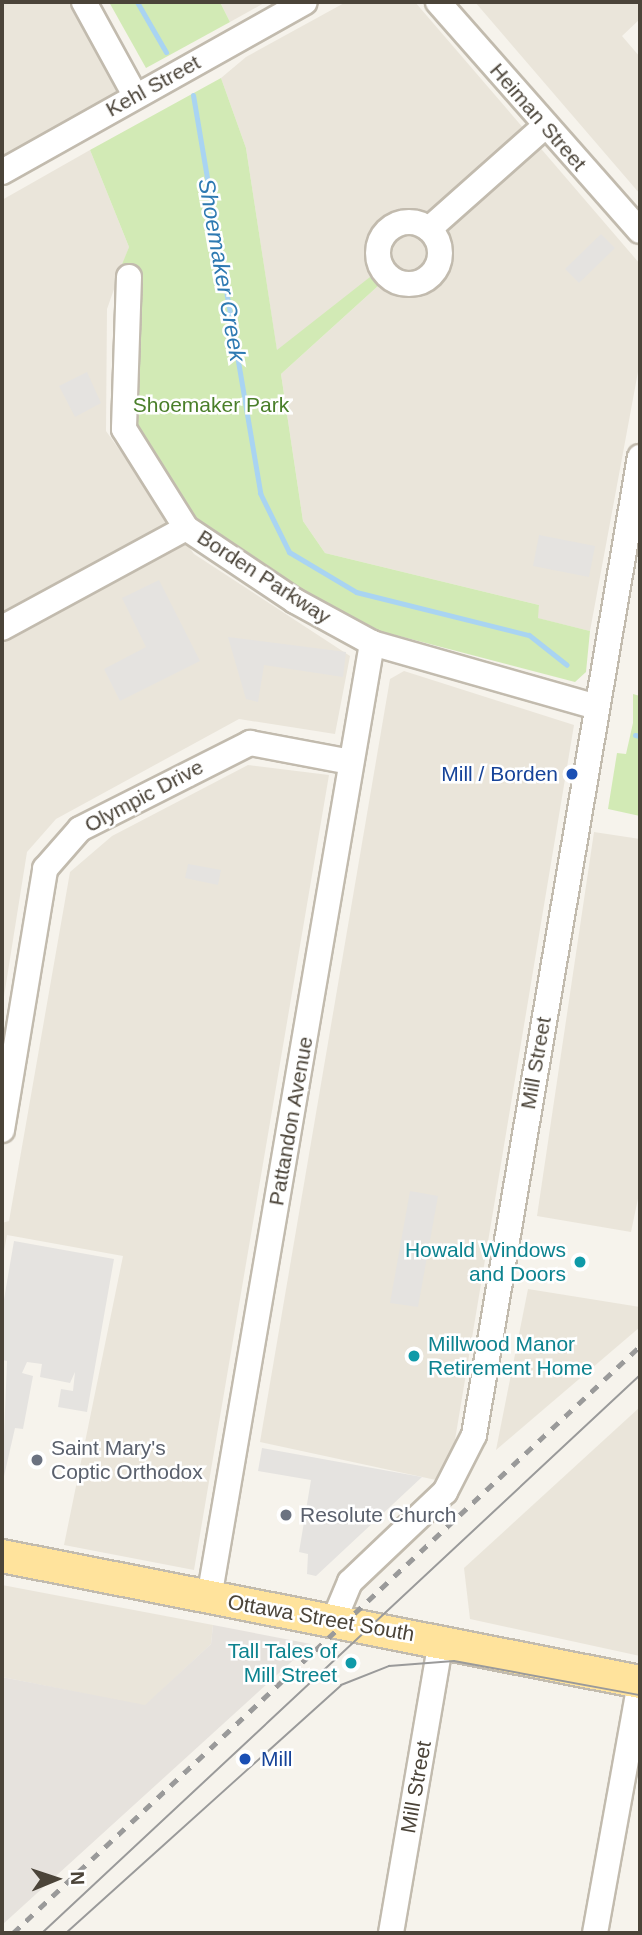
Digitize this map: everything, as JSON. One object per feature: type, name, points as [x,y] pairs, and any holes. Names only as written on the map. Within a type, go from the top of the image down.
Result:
[{"type":"main road","name":"Ottawa Street South","points":[[2,1556],[209,1598],[441,1640],[640,1682]]},
{"type":"street","points":[[84,2],[135,95]]},
{"type":"street","name":"Kehl Street","points":[[2,172],[305,2]]},
{"type":"street","name":"Heiman Street","points":[[438,2],[544,127],[640,232]]},
{"type":"street","points":[[429,229],[544,127]]},
{"type":"street","name":"Borden Parkway","points":[[129,277],[124,429],[186,528],[295,601],[372,643],[597,707]]},
{"type":"street","name":"Mill Street","points":[[334,1620],[350,1582],[445,1492],[474,1435],[640,457]]},
{"type":"street","points":[[2,628],[186,528]]},
{"type":"street","name":"Pattandon Avenue","points":[[209,1598],[372,643]]},
{"type":"street","name":"Olympic Drive","points":[[2,1130],[44,869],[80,829],[250,743],[351,762]]},
{"type":"street","name":"Mill Street","points":[[391,1933],[441,1640]]},
{"type":"street","points":[[596,1933],[640,1682]]},
{"type":"shaded area","points":[[2,2],[79,2],[134,95],[2,169]]},
{"type":"shaded area","points":[[220,2],[266,2],[230,22]]},
{"type":"shaded area","points":[[346,2],[415,2],[640,264],[640,361],[590,631],[537,618],[539,605],[325,553],[303,521],[281,374],[378,286],[370,278],[277,351],[246,148],[221,78],[246,57]]},
{"type":"shaded area","points":[[475,2],[640,2],[640,19],[622,36],[640,57],[640,194]]},
{"type":"shaded area","points":[[90,150],[129,247],[107,309],[106,431],[194,554],[350,656],[335,734],[239,719],[56,819],[27,852],[2,1009],[2,200]]},
{"type":"shaded area","points":[[601,234],[615,248],[579,283],[565,269]]},
{"type":"shaded area","points":[[87,372],[101,403],[75,417],[59,386]]},
{"type":"shaded area","points":[[539,535],[595,546],[589,577],[533,566]]},
{"type":"shaded area","points":[[159,580],[200,661],[120,701],[104,669],[146,647],[122,598]]},
{"type":"shaded area","points":[[228,637],[346,652],[343,677],[264,665],[258,702],[246,699]]},
{"type":"shaded area","points":[[404,671],[574,725],[451,1464],[436,1480],[260,1442],[390,679]]},
{"type":"shaded area","points":[[248,765],[329,775],[194,1570],[64,1545],[123,1256],[7,1235],[2,1262],[2,1223],[9,1221],[70,872],[112,836]]},
{"type":"shaded area","points":[[594,832],[640,839],[640,1189],[631,1232],[537,1216]]},
{"type":"shaded area","points":[[188,864],[221,870],[218,885],[185,878]]},
{"type":"shaded area","points":[[410,1191],[438,1196],[418,1307],[390,1303]]},
{"type":"shaded area","points":[[14,1241],[114,1259],[87,1412],[58,1407],[61,1389],[73,1391],[75,1372],[70,1383],[40,1377],[42,1364],[27,1362],[22,1373],[33,1376],[23,1429],[15,1428],[2,1485],[7,1361],[2,1360],[2,1311]]},
{"type":"shaded area","points":[[528,1289],[640,1307],[640,1327],[496,1450]]},
{"type":"shaded area","points":[[640,1407],[640,1656],[470,1619],[464,1568]]},
{"type":"shaded area","points":[[262,1448],[422,1477],[316,1576],[307,1574],[308,1554],[299,1552],[311,1480],[258,1471]]},
{"type":"shaded area","points":[[2,1585],[213,1625],[211,1644],[145,1706],[2,1677]]},
{"type":"shaded area","points":[[213,1625],[311,1644],[2,1925],[2,1677],[145,1705],[211,1644]]},
{"type":"green space","points":[[109,2],[220,2],[230,22],[146,68]]},
{"type":"green space","name":"Shoemaker Park","points":[[221,78],[246,148],[277,350],[370,277],[378,286],[281,374],[303,521],[325,553],[539,605],[538,618],[590,631],[586,672],[575,682],[357,625],[285,588],[201,525],[137,427],[135,304],[119,272],[129,247],[90,150]]},
{"type":"green space","points":[[633,694],[640,696],[640,816],[608,809],[617,753],[626,754],[633,723]]},
{"type":"waterway","name":"Shoemaker Creek","points":[[137,2],[166,52]]},
{"type":"waterway","name":"Shoemaker Creek","points":[[193,95],[260,493],[289,552],[356,592],[529,635],[567,665]]},
{"type":"waterway","name":"Shoemaker Creek","points":[[635,735],[640,736]]},
{"type":"tram line","points":[[42,1933],[640,1375]]},
{"type":"tram line","points":[[66,1933],[341,1685],[389,1666],[454,1661],[640,1695]]},
{"type":"railway","points":[[13,1933],[640,1346]]},
{"type":"place","name":"Mill / Borden","points":[[572,774]]},
{"type":"place","name":"Howald Windows and Doors","points":[[580,1262]]},
{"type":"place","name":"Millwood Manor Retirement Home","points":[[414,1356]]},
{"type":"place","name":"Saint Mary's Coptic Orthodox","points":[[37,1460]]},
{"type":"place","name":"Resolute Church","points":[[286,1515]]},
{"type":"place","name":"Tall Tales of Mill Street","points":[[351,1663]]},
{"type":"place","name":"Mill","points":[[245,1759]]}]
